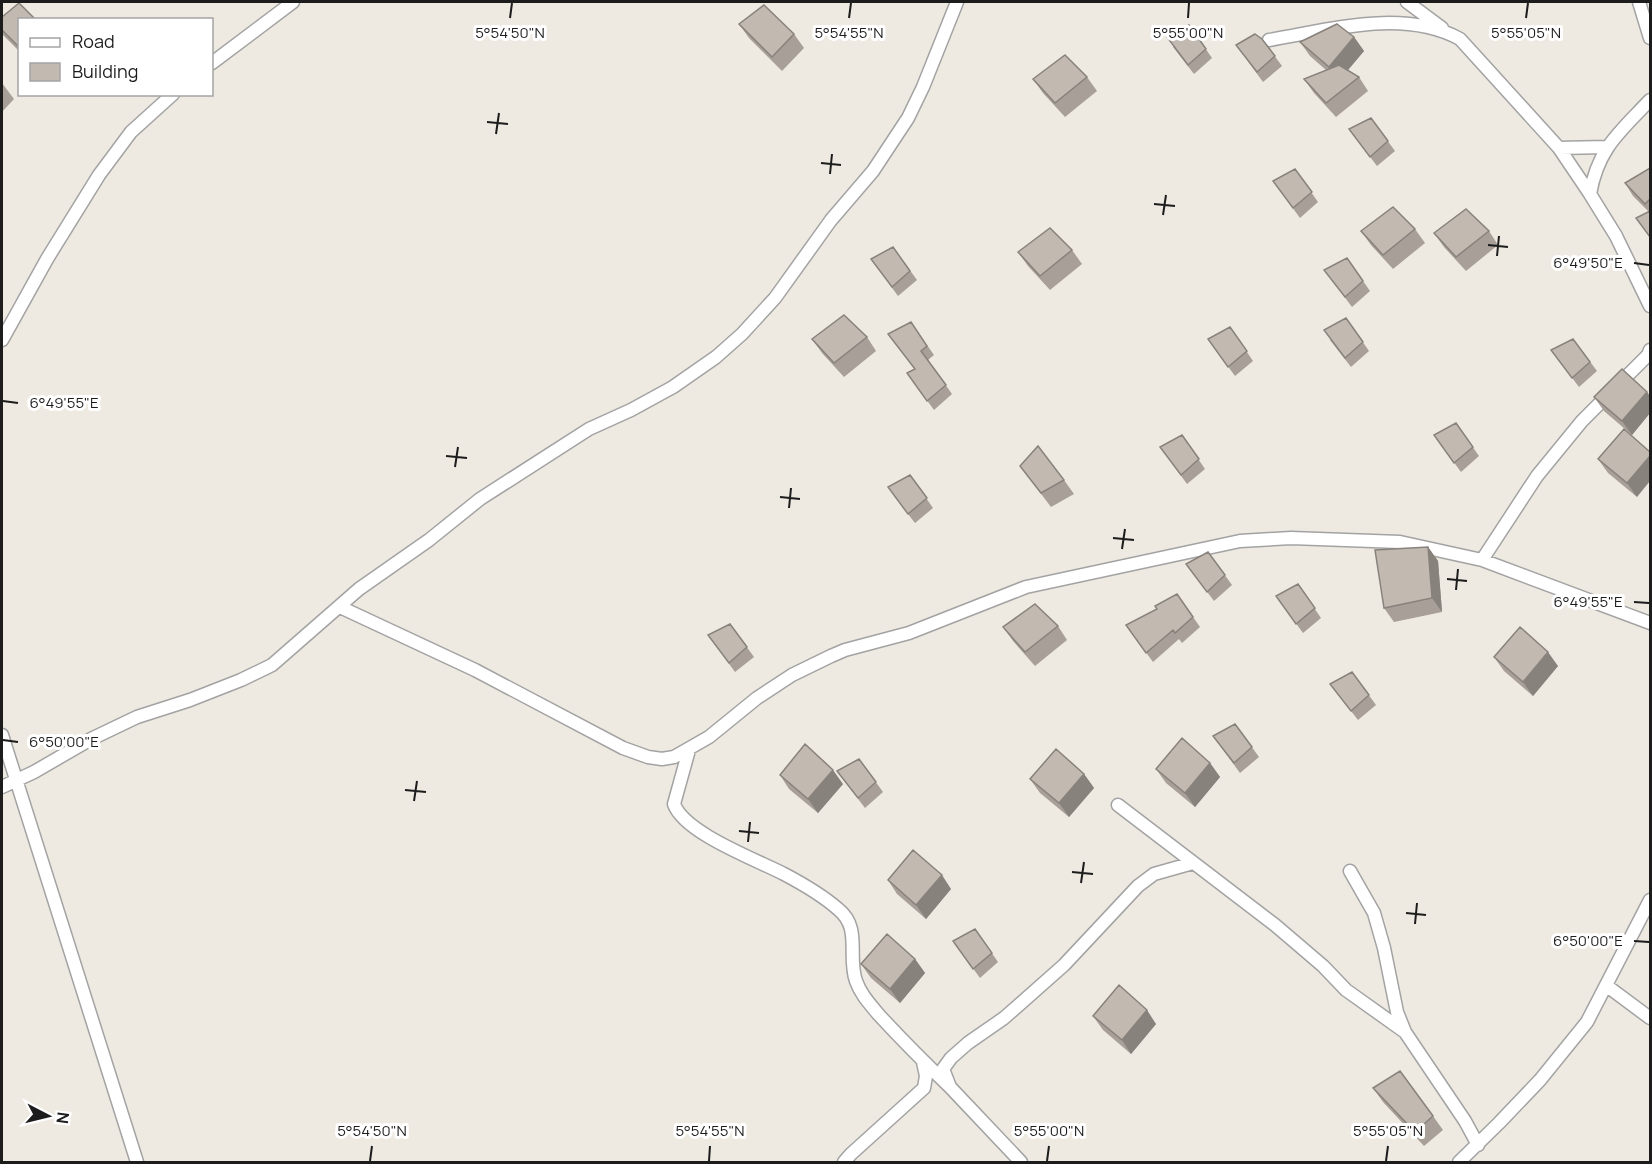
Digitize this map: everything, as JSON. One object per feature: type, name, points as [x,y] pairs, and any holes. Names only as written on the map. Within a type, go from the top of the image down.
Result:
[{"type":"street","points":[[213,62],[292,2]]},
{"type":"street","points":[[2,787],[137,717],[242,680],[272,665],[359,589],[429,540],[480,499],[589,429],[631,410],[692,375],[742,334],[775,298],[831,220],[873,171],[908,118],[957,2]]},
{"type":"street","points":[[1407,2],[1460,39],[1559,148],[1616,236],[1650,306]]},
{"type":"street","points":[[1639,2],[1650,38]]},
{"type":"street","points":[[1269,40],[1399,22],[1444,30]]},
{"type":"street","points":[[2,340],[47,259],[99,175],[131,132],[171,96]]},
{"type":"street","points":[[1590,194],[1597,167],[1606,147],[1650,100]]},
{"type":"street","points":[[1559,148],[1606,147]]},
{"type":"street","points":[[1482,560],[1537,476],[1582,421],[1650,353]]},
{"type":"street","points":[[340,607],[475,670],[623,748],[648,758],[662,759],[674,757],[689,750],[792,675],[845,650],[909,633],[1026,587],[1240,542],[1291,538],[1400,542],[1482,560],[1650,623]]},
{"type":"street","points":[[2,735],[137,1162]]},
{"type":"street","points":[[689,750],[674,804],[677,812],[700,832],[787,875],[847,917],[854,939],[853,969],[862,995],[904,1043],[950,1087],[1021,1162]]},
{"type":"street","points":[[1118,805],[1275,925],[1323,966],[1346,990],[1405,1032]]},
{"type":"street","points":[[950,1087],[944,1069],[951,1058],[1004,1018],[1064,965],[1138,886],[1154,874],[1193,863]]},
{"type":"street","points":[[1350,871],[1374,913],[1384,948],[1397,1012],[1405,1032],[1465,1121],[1478,1145]]},
{"type":"street","points":[[1459,1162],[1540,1080],[1587,1022],[1650,900]]},
{"type":"street","points":[[1607,986],[1650,1018]]},
{"type":"street","points":[[844,1162],[924,1088],[926,1076],[923,1061]]},
{"type":"building","points":[[19,3],[34,18],[18,18],[18,46],[2,30],[2,17]]},
{"type":"building","points":[[764,5],[794,34],[772,57],[739,24]]},
{"type":"building","points":[[1337,24],[1354,37],[1329,67],[1300,42]]},
{"type":"building","points":[[1189,25],[1206,49],[1188,65],[1167,37]]},
{"type":"building","points":[[1255,34],[1262,39],[1275,56],[1257,72],[1236,45]]},
{"type":"building","points":[[1065,55],[1087,77],[1055,103],[1033,79]]},
{"type":"building","points":[[1339,65],[1359,77],[1326,103],[1304,79]]},
{"type":"building","points":[[1371,118],[1388,141],[1370,157],[1349,129]]},
{"type":"building","points":[[1650,168],[1650,199],[1645,204],[1625,183]]},
{"type":"building","points":[[1295,169],[1312,192],[1293,208],[1273,181]]},
{"type":"building","points":[[1393,207],[1415,229],[1383,255],[1361,231]]},
{"type":"building","points":[[1466,209],[1489,231],[1456,257],[1434,233]]},
{"type":"building","points":[[1650,211],[1650,237],[1636,218]]},
{"type":"building","points":[[1050,228],[1072,250],[1040,276],[1018,252]]},
{"type":"building","points":[[893,247],[910,271],[892,287],[871,259]]},
{"type":"building","points":[[1347,258],[1363,281],[1345,297],[1324,270]]},
{"type":"building","points":[[844,315],[867,337],[834,363],[812,339]]},
{"type":"building","points":[[1346,318],[1363,342],[1345,358],[1324,330]]},
{"type":"building","points":[[911,322],[927,346],[921,351],[946,385],[927,401],[907,373],[915,369],[888,334]]},
{"type":"building","points":[[1230,327],[1247,351],[1228,367],[1208,339]]},
{"type":"building","points":[[1573,339],[1590,362],[1572,378],[1551,350]]},
{"type":"building","points":[[1622,369],[1647,392],[1622,421],[1594,397]]},
{"type":"building","points":[[1456,423],[1473,447],[1454,463],[1434,435]]},
{"type":"building","points":[[1624,429],[1650,452],[1650,456],[1627,483],[1598,459]]},
{"type":"building","points":[[1182,435],[1199,459],[1181,475],[1160,447]]},
{"type":"building","points":[[1038,446],[1064,480],[1041,493],[1020,466]]},
{"type":"building","points":[[910,475],[927,498],[908,514],[888,487]]},
{"type":"building","points":[[1428,547],[1432,598],[1384,608],[1375,550]]},
{"type":"building","points":[[1208,552],[1225,575],[1207,592],[1186,564]]},
{"type":"building","points":[[1298,584],[1315,608],[1296,624],[1276,596]]},
{"type":"building","points":[[1177,594],[1193,617],[1175,633],[1173,630],[1146,653],[1126,625],[1157,609],[1155,606]]},
{"type":"building","points":[[1035,604],[1058,626],[1025,652],[1003,627]]},
{"type":"building","points":[[730,624],[747,647],[729,663],[708,635]]},
{"type":"building","points":[[1520,627],[1548,652],[1523,682],[1494,657]]},
{"type":"building","points":[[1352,672],[1369,695],[1351,711],[1330,684]]},
{"type":"building","points":[[1235,724],[1252,747],[1234,763],[1213,736]]},
{"type":"building","points":[[1182,738],[1210,763],[1185,793],[1156,769]]},
{"type":"building","points":[[805,744],[833,770],[808,799],[780,775]]},
{"type":"building","points":[[1056,749],[1084,774],[1059,803],[1030,779]]},
{"type":"building","points":[[859,759],[876,782],[858,798],[837,771]]},
{"type":"building","points":[[913,850],[942,875],[916,905],[888,880]]},
{"type":"building","points":[[975,929],[992,953],[973,969],[953,941]]},
{"type":"building","points":[[887,934],[915,959],[890,989],[861,964]]},
{"type":"building","points":[[1119,985],[1147,1010],[1122,1040],[1093,1016]]},
{"type":"building","points":[[1400,1071],[1433,1116],[1415,1132],[1373,1088]]}]
